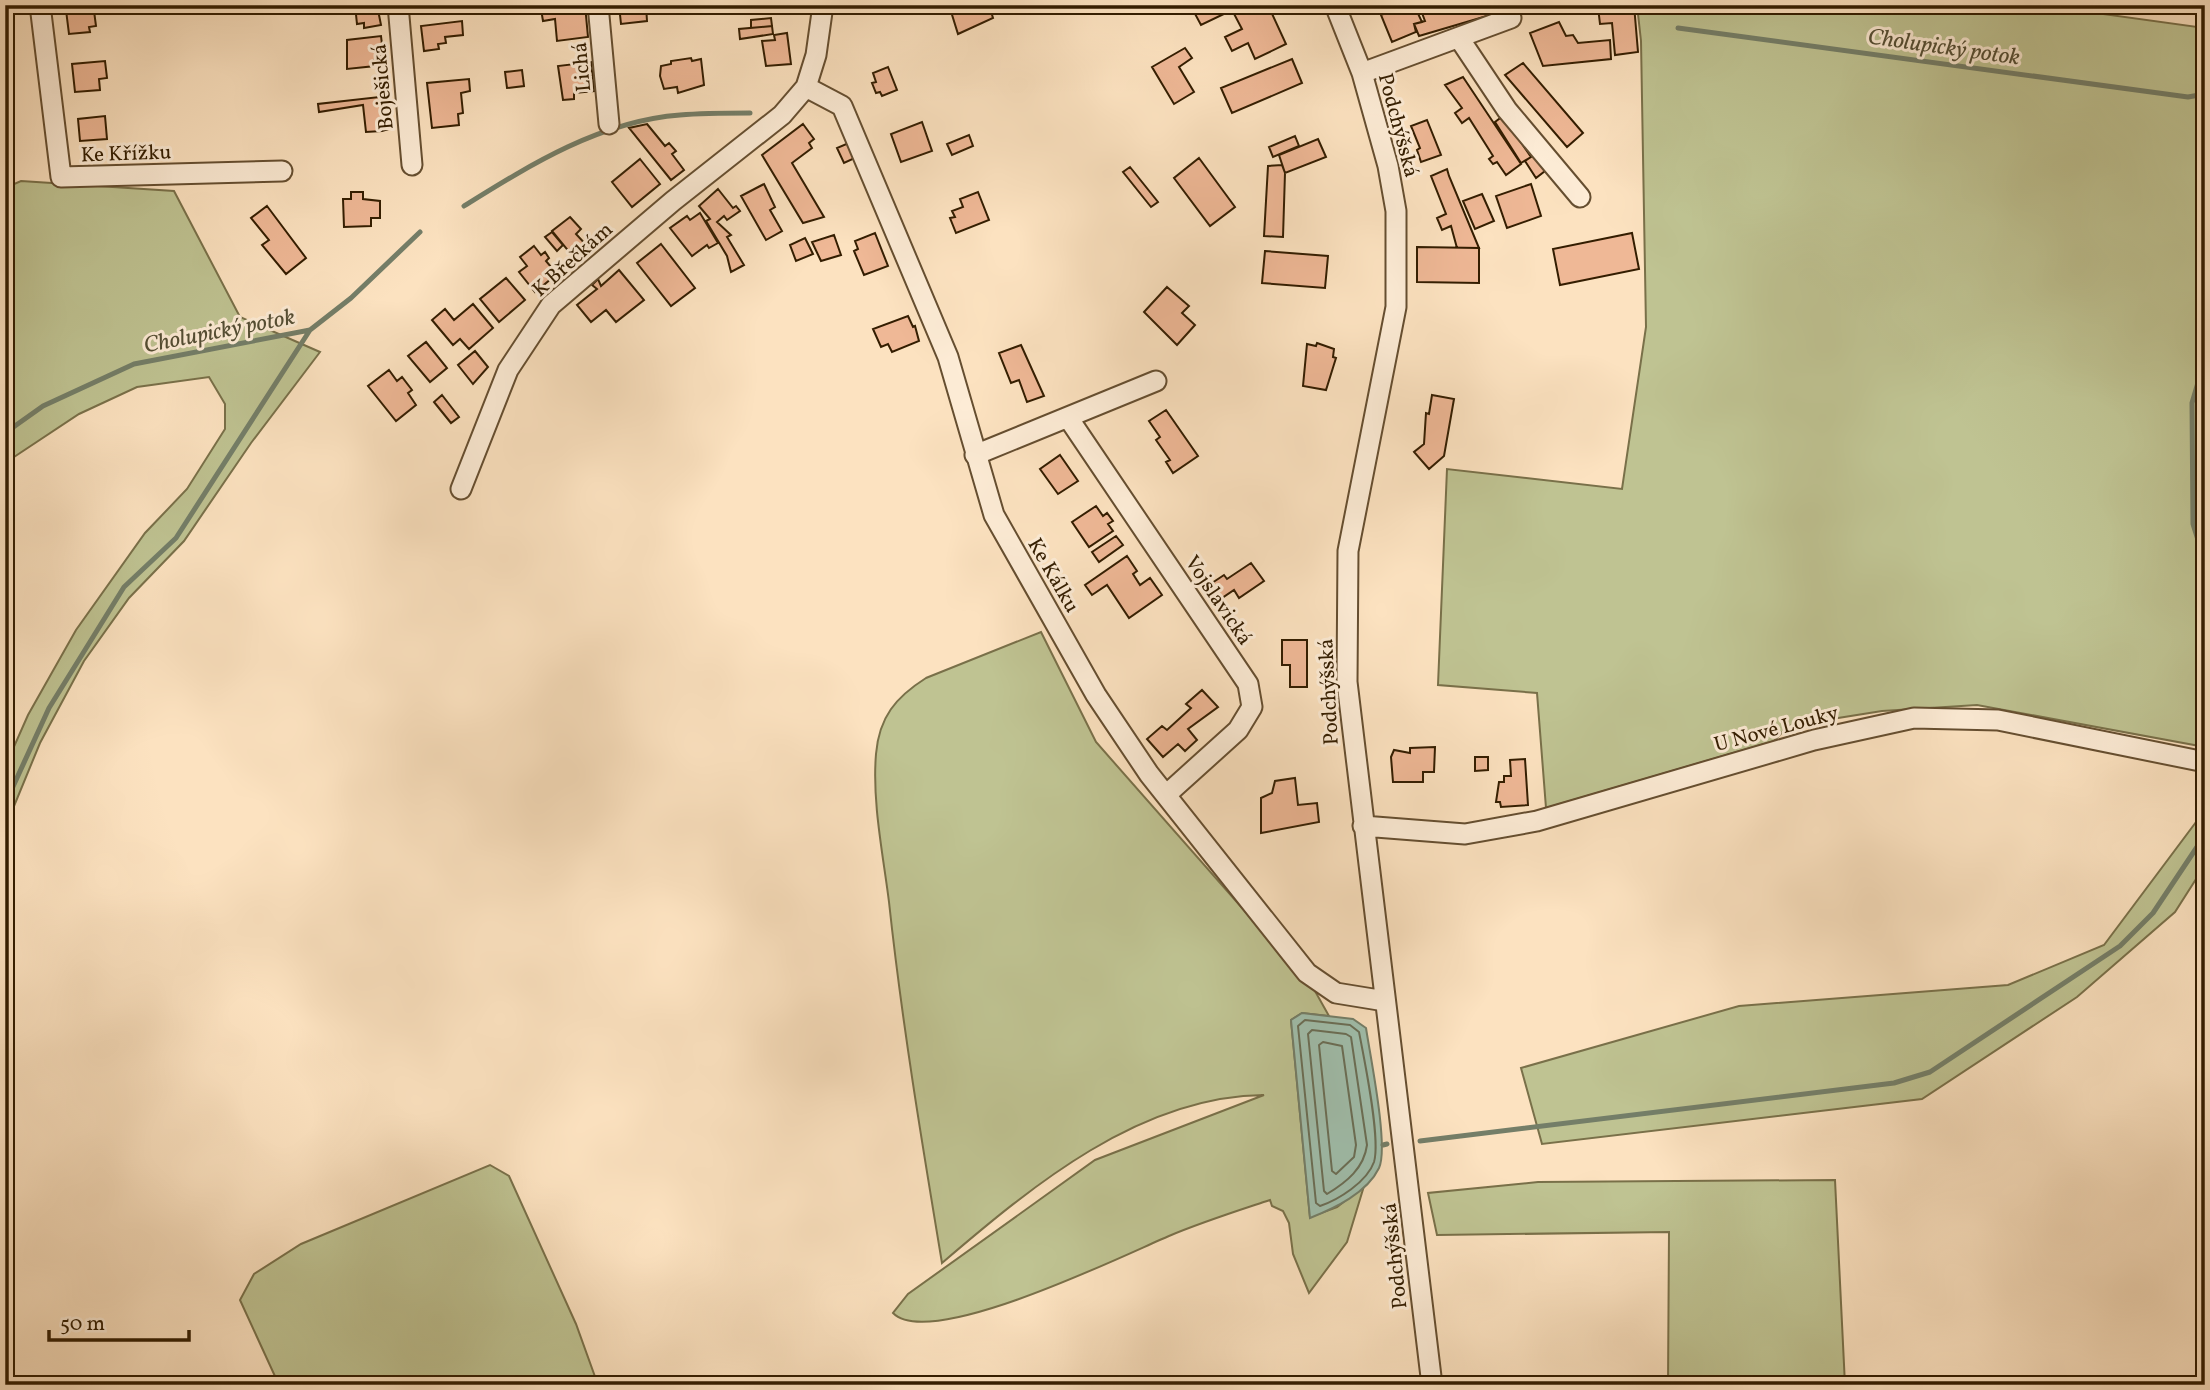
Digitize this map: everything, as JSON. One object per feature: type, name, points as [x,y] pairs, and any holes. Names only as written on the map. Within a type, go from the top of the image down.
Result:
[{"type":"street","name":"Ke Křížku","points":[[40,5],[61,177],[282,171]]},
{"type":"street","name":"Boješická","points":[[398,5],[412,165]]},
{"type":"street","name":"Lichá","points":[[598,5],[610,124]]},
{"type":"street","points":[[806,87],[816,55],[823,5]]},
{"type":"street","name":"Podchýšská","points":[[1335,5],[1362,73],[1388,166],[1396,211],[1396,307],[1348,551],[1347,682],[1432,1385]]},
{"type":"street","points":[[1362,73],[1511,18]]},
{"type":"street","points":[[1459,38],[1507,110],[1580,197]]},
{"type":"street","name":"K Břečkám","points":[[461,489],[508,370],[551,305],[673,201],[782,116],[806,87]]},
{"type":"street","name":"Ke Kálku","points":[[806,87],[842,106],[948,357],[994,515],[1096,695],[1166,795],[1307,973],[1336,993],[1385,1001]]},
{"type":"street","points":[[975,455],[1069,419],[1156,381]]},
{"type":"street","name":"Vojslavická","points":[[1069,419],[1248,684],[1252,707],[1238,730],[1166,795]]},
{"type":"street","name":"U Nové Louky","points":[[1363,826],[1465,834],[1498,830],[1814,740],[1914,718],[1998,720],[2205,762]]},
{"type":"green space","points":[[1637,5],[2038,5],[2205,28],[2205,747],[1977,705],[1882,711],[1788,726],[1774,741],[1546,808],[1537,693],[1438,685],[1447,469],[1622,489],[1646,327],[1641,41]]},
{"type":"green space","points":[[21,181],[174,191],[240,317],[320,352],[251,443],[184,541],[129,598],[84,661],[40,743],[5,828],[5,767],[28,715],[76,630],[145,533],[187,489],[225,429],[225,404],[209,377],[137,387],[79,414],[5,463],[5,188]]},
{"type":"green space","points":[[1041,632],[1096,742],[1315,991],[1329,1016],[1302,1013],[1291,1020],[1310,1217],[1337,1207],[1364,1186],[1347,1242],[1309,1293],[1293,1254],[1289,1223],[1283,1211],[1272,1206],[1270,1200],[1181,1231],[1029,1296],[985,1310],[946,1320],[914,1321],[893,1313],[908,1294],[1095,1160],[1264,1095],[1218,1099],[1174,1111],[1131,1128],[1090,1150],[1051,1176],[942,1263],[906,1038],[879,828],[875,772],[878,741],[891,709],[926,678]]},
{"type":"green space","points":[[2199,781],[2205,781],[2205,865],[2175,912],[2077,997],[1922,1099],[1542,1144],[1521,1068],[1739,1006],[2008,985],[2104,945],[2202,814]]},
{"type":"green space","points":[[490,1165],[509,1176],[576,1324],[598,1385],[279,1385],[240,1300],[254,1274],[301,1244]]},
{"type":"green space","points":[[1835,1180],[1845,1385],[1668,1385],[1669,1232],[1437,1235],[1428,1193],[1538,1182]]},
{"type":"water","points":[[1302,1013],[1353,1019],[1366,1028],[1382,1141],[1379,1168],[1367,1185],[1340,1204],[1310,1218],[1291,1020]]},
{"type":"building","points":[[93,5],[110,7],[104,7],[105,13],[97,14],[94,11],[96,26],[89,27],[90,32],[69,34],[66,10]]},
{"type":"building","points":[[355,5],[377,5],[381,25],[364,28],[364,23],[357,24]]},
{"type":"building","points":[[585,5],[588,37],[557,41],[555,19],[543,21],[541,9]]},
{"type":"building","points":[[619,5],[646,5],[647,21],[621,24]]},
{"type":"building","points":[[949,5],[989,5],[993,18],[958,34]]},
{"type":"building","points":[[1207,5],[1224,5],[1228,12],[1201,25],[1194,12]]},
{"type":"building","points":[[1241,5],[1268,5],[1286,44],[1255,59],[1248,43],[1232,51],[1225,37],[1242,29],[1232,10]]},
{"type":"building","points":[[1377,5],[1404,5],[1381,15]]},
{"type":"building","points":[[1404,5],[1414,5],[1422,22],[1414,24],[1416,32],[1392,42],[1381,15]]},
{"type":"building","points":[[1419,5],[1513,5],[1514,8],[1419,36],[1414,24],[1425,21]]},
{"type":"building","points":[[1634,5],[1638,52],[1615,55],[1612,23],[1600,24],[1598,7]]},
{"type":"building","points":[[771,18],[772,26],[751,28],[751,20]]},
{"type":"building","points":[[462,21],[463,35],[445,37],[446,43],[438,44],[439,49],[424,51],[421,26]]},
{"type":"building","points":[[1559,22],[1566,36],[1573,35],[1578,43],[1610,40],[1611,59],[1543,66],[1530,33]]},
{"type":"building","points":[[772,26],[773,34],[740,39],[739,29]]},
{"type":"building","points":[[787,33],[791,64],[766,66],[762,41],[775,40],[774,35]]},
{"type":"building","points":[[381,36],[383,53],[374,60],[375,66],[347,69],[347,40]]},
{"type":"building","points":[[1185,48],[1192,58],[1179,67],[1194,92],[1174,104],[1152,67]]},
{"type":"building","points":[[691,58],[692,61],[701,59],[704,85],[678,93],[677,87],[664,89],[660,76],[661,66],[671,64],[671,61]]},
{"type":"building","points":[[1292,59],[1302,83],[1232,113],[1221,88]]},
{"type":"building","points":[[105,61],[107,78],[99,79],[100,90],[75,92],[72,64]]},
{"type":"building","points":[[591,62],[594,91],[574,93],[574,99],[563,100],[558,66]]},
{"type":"building","points":[[1523,63],[1583,133],[1567,147],[1505,75]]},
{"type":"building","points":[[888,67],[897,90],[882,96],[880,92],[876,93],[872,83],[876,82],[873,73]]},
{"type":"building","points":[[522,70],[524,86],[507,88],[505,72]]},
{"type":"building","points":[[1463,77],[1521,164],[1506,175],[1497,162],[1493,164],[1489,159],[1493,156],[1469,118],[1462,123],[1455,113],[1462,108],[1445,85]]},
{"type":"building","points":[[469,79],[470,91],[461,93],[463,113],[458,114],[459,125],[432,128],[427,83]]},
{"type":"building","points":[[388,96],[392,128],[382,131],[366,132],[363,105],[319,112],[318,104]]},
{"type":"building","points":[[105,116],[107,139],[80,141],[78,119]]},
{"type":"building","points":[[1503,116],[1531,157],[1521,163],[1495,122]]},
{"type":"building","points":[[1427,120],[1441,155],[1421,162],[1417,150],[1420,148],[1411,126]]},
{"type":"building","points":[[922,122],[932,151],[901,162],[891,134]]},
{"type":"building","points":[[647,124],[665,146],[669,143],[676,151],[672,154],[684,170],[671,180],[629,128]]},
{"type":"building","points":[[803,124],[814,139],[809,143],[812,148],[792,163],[824,217],[803,223],[762,155]]},
{"type":"building","points":[[969,135],[973,146],[952,155],[947,144]]},
{"type":"building","points":[[1295,136],[1299,146],[1273,157],[1269,147]]},
{"type":"building","points":[[1318,139],[1326,157],[1285,173],[1279,155]]},
{"type":"building","points":[[851,142],[857,157],[844,163],[837,148]]},
{"type":"building","points":[[1534,155],[1545,171],[1536,178],[1525,161]]},
{"type":"building","points":[[1199,158],[1235,207],[1210,226],[1174,178]]},
{"type":"building","points":[[640,159],[660,184],[632,207],[612,182]]},
{"type":"building","points":[[1282,165],[1285,173],[1283,237],[1264,236],[1268,166]]},
{"type":"building","points":[[1130,167],[1158,202],[1151,207],[1123,172]]},
{"type":"building","points":[[1447,169],[1479,248],[1457,248],[1451,226],[1442,230],[1437,218],[1446,214],[1431,176]]},
{"type":"building","points":[[764,184],[775,207],[770,210],[782,231],[766,240],[741,196]]},
{"type":"building","points":[[1531,184],[1541,216],[1507,228],[1496,196]]},
{"type":"building","points":[[718,189],[733,208],[736,206],[740,211],[727,220],[724,216],[717,222],[731,235],[727,237],[744,265],[731,272],[727,256],[706,221],[710,219],[699,206]]},
{"type":"building","points":[[351,192],[363,192],[363,199],[380,201],[380,218],[371,218],[371,226],[344,227],[343,199],[351,199]]},
{"type":"building","points":[[978,192],[989,220],[956,233],[950,218],[955,217],[952,211],[963,207],[960,199]]},
{"type":"building","points":[[1482,194],[1494,221],[1475,229],[1463,201]]},
{"type":"building","points":[[267,206],[306,258],[286,274],[262,245],[269,240],[251,218]]},
{"type":"building","points":[[700,213],[718,243],[709,248],[707,245],[692,256],[670,228],[687,216],[690,220]]},
{"type":"building","points":[[570,217],[581,229],[576,234],[589,248],[575,259],[552,231]]},
{"type":"building","points":[[552,232],[563,245],[557,251],[545,237]]},
{"type":"building","points":[[875,233],[888,266],[864,275],[854,251],[858,249],[855,241]]},
{"type":"building","points":[[1632,233],[1639,269],[1560,285],[1553,249]]},
{"type":"building","points":[[834,235],[841,255],[821,261],[812,242]]},
{"type":"building","points":[[805,238],[813,254],[796,261],[790,245]]},
{"type":"building","points":[[661,244],[695,288],[671,306],[637,263]]},
{"type":"building","points":[[534,246],[541,255],[545,252],[549,258],[546,261],[557,274],[535,292],[519,272],[527,266],[520,257]]},
{"type":"building","points":[[1417,247],[1479,248],[1479,283],[1417,282]]},
{"type":"building","points":[[1265,251],[1328,256],[1325,288],[1262,283]]},
{"type":"building","points":[[619,270],[644,300],[616,322],[606,310],[591,322],[577,305],[597,289],[592,285],[598,279],[601,286]]},
{"type":"building","points":[[506,278],[525,300],[499,322],[480,299]]},
{"type":"building","points":[[1167,287],[1189,306],[1182,313],[1195,325],[1177,345],[1144,312]]},
{"type":"building","points":[[473,304],[493,328],[469,349],[460,339],[453,345],[432,320],[445,309],[454,320]]},
{"type":"building","points":[[908,316],[913,327],[915,326],[919,341],[892,352],[888,344],[881,347],[873,329]]},
{"type":"building","points":[[426,342],[447,368],[430,382],[408,356]]},
{"type":"building","points":[[1317,343],[1334,349],[1333,357],[1336,358],[1326,390],[1303,386],[1307,344],[1316,346]]},
{"type":"building","points":[[1021,345],[1044,396],[1027,402],[1019,380],[1011,383],[999,353]]},
{"type":"building","points":[[475,351],[488,367],[473,384],[458,365]]},
{"type":"building","points":[[389,370],[397,381],[402,377],[412,390],[408,393],[416,405],[396,421],[368,386]]},
{"type":"building","points":[[442,395],[459,417],[451,423],[434,402]]},
{"type":"building","points":[[1432,395],[1454,399],[1444,456],[1429,469],[1414,452],[1424,444],[1426,413],[1429,414]]},
{"type":"building","points":[[1166,410],[1198,456],[1173,473],[1166,462],[1170,460],[1156,440],[1160,437],[1149,421]]},
{"type":"building","points":[[1060,455],[1078,481],[1058,494],[1040,469]]},
{"type":"building","points":[[1096,506],[1103,516],[1107,513],[1113,521],[1108,524],[1113,531],[1089,547],[1072,522]]},
{"type":"building","points":[[1116,536],[1123,545],[1099,562],[1092,552]]},
{"type":"building","points":[[1127,556],[1137,571],[1133,574],[1140,585],[1150,578],[1162,595],[1129,618],[1107,585],[1092,595],[1085,585]]},
{"type":"building","points":[[1251,563],[1264,581],[1239,598],[1234,590],[1219,600],[1209,585],[1224,575],[1227,579]]},
{"type":"building","points":[[1282,640],[1307,640],[1307,687],[1290,687],[1290,665],[1282,665]]},
{"type":"building","points":[[1202,690],[1218,707],[1188,729],[1197,740],[1185,751],[1178,744],[1163,757],[1147,739],[1162,726],[1167,730],[1191,708],[1186,704]]},
{"type":"building","points":[[1435,747],[1434,772],[1423,772],[1423,782],[1393,782],[1391,757],[1394,750],[1410,753],[1410,748]]},
{"type":"building","points":[[1475,757],[1488,757],[1488,770],[1475,771]]},
{"type":"building","points":[[1525,759],[1528,805],[1501,807],[1500,802],[1496,802],[1499,782],[1504,782],[1504,776],[1511,776],[1510,760]]},
{"type":"building","points":[[1295,778],[1298,805],[1317,803],[1319,822],[1261,833],[1261,798],[1272,793],[1275,781]]},
{"type":"waterway","name":"Cholupický potok","points":[[1678,28],[2188,97],[2205,94]]},
{"type":"waterway","name":"Cholupický potok","points":[[464,206],[567,147],[622,126],[680,115],[750,113]]},
{"type":"waterway","name":"Cholupický potok","points":[[5,433],[43,406],[134,364],[310,330],[351,298],[420,232]]},
{"type":"waterway","points":[[5,804],[49,708],[124,587],[176,538],[310,330]]},
{"type":"waterway","points":[[2205,359],[2192,403],[2193,524],[2205,562]]},
{"type":"waterway","points":[[1420,1141],[1894,1083],[1930,1072],[2120,946],[2153,913],[2205,835]]},
{"type":"waterway","points":[[1383,1145],[1387,1144]]}]
